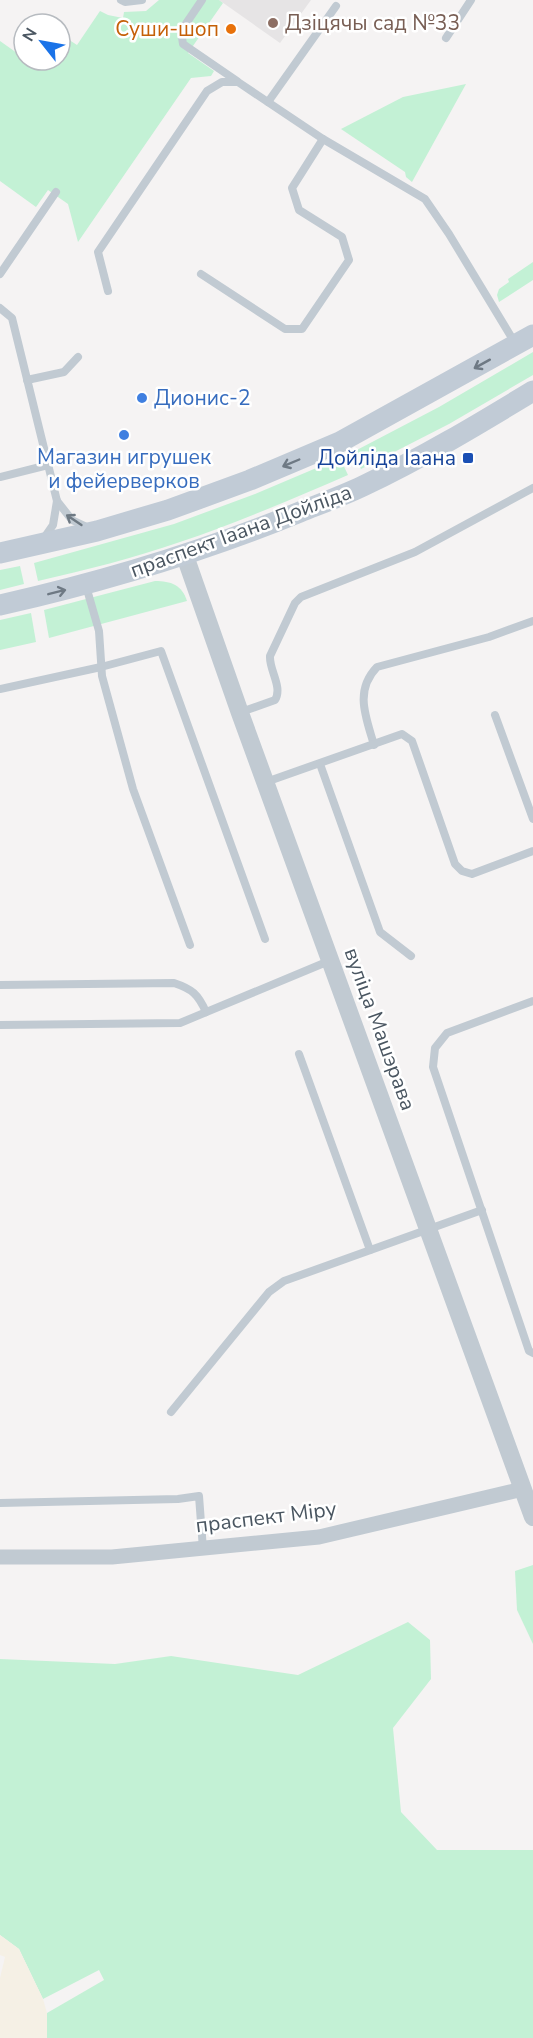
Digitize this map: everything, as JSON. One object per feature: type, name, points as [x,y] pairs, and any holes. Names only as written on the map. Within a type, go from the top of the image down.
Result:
[{"type":"main road","points":[[0,553],[97,531],[199,499],[250,480],[340,442],[525,340]]},
{"type":"main road","name":"праспект Іаана Дойліда","points":[[0,605],[86,585],[185,556],[268,525],[361,487],[457,438],[533,390]]},
{"type":"street","name":"вуліца Машэрава","points":[[185,556],[428,1228],[528,1487],[533,1517]]},
{"type":"street","name":"праспект Міру","points":[[0,1557],[112,1557],[319,1537],[528,1487]]},
{"type":"lane","points":[[121,0],[125,2],[142,0]]},
{"type":"lane","points":[[202,0],[181,30],[183,44],[323,139],[424,199],[525,340]]},
{"type":"lane","points":[[446,38],[471,0]]},
{"type":"lane","points":[[268,102],[336,6]]},
{"type":"lane","points":[[108,291],[98,252],[207,91],[222,81],[238,82]]},
{"type":"lane","points":[[201,274],[285,329],[302,328],[349,260],[342,237],[299,210],[292,188],[323,139]]},
{"type":"lane","points":[[0,274],[56,192]]},
{"type":"lane","points":[[0,308],[12,318],[57,501],[53,525],[37,545]]},
{"type":"lane","points":[[27,380],[64,372],[78,357]]},
{"type":"lane","points":[[0,477],[48,465]]},
{"type":"lane","points":[[240,712],[275,700],[278,695],[270,656],[295,603],[301,597],[415,552],[533,488]]},
{"type":"lane","points":[[57,501],[72,520],[97,531]]},
{"type":"lane","points":[[86,585],[99,631],[102,676],[133,789],[190,945]]},
{"type":"lane","points":[[374,745],[363,703],[363,694],[372,672],[377,667],[489,637],[533,621]]},
{"type":"lane","points":[[0,689],[161,651],[265,939]]},
{"type":"lane","points":[[495,715],[533,819]]},
{"type":"lane","points":[[266,782],[402,734],[412,741],[455,864],[462,872],[472,874],[533,851]]},
{"type":"lane","points":[[320,764],[380,932],[411,956]]},
{"type":"lane","points":[[0,1025],[180,1023],[331,961]]},
{"type":"lane","points":[[0,985],[174,983],[189,988],[200,1000],[206,1012]]},
{"type":"lane","points":[[533,1001],[447,1033],[435,1048],[433,1067],[530,1351],[533,1353]]},
{"type":"lane","points":[[299,1054],[370,1250]]},
{"type":"lane","points":[[171,1412],[269,1292],[284,1281],[482,1210]]},
{"type":"lane","points":[[0,1503],[166,1499],[199,1496],[203,1549]]},
{"type":"shaded area","name":"Дзіцячы сад №33","points":[[219,0],[311,0],[280,43]]},
{"type":"green space","points":[[159,0],[219,0],[223,3],[188,53],[214,71],[211,76],[191,78],[78,242],[68,204],[48,190],[36,207],[0,181],[0,41],[12,50],[12,72],[72,72],[72,42],[77,45],[100,11],[123,18],[124,12],[146,11]]},
{"type":"green space","points":[[466,84],[412,182],[406,177],[405,172],[341,129],[403,97]]},
{"type":"green space","points":[[533,262],[533,280],[499,302],[497,295],[499,289],[509,282],[508,279]]},
{"type":"green space","points":[[533,352],[533,375],[449,424],[361,469],[353,452],[439,407]]},
{"type":"green space","points":[[340,458],[348,475],[264,510],[201,535],[145,553],[38,581],[34,563],[174,524],[255,494]]},
{"type":"green space","points":[[20,566],[24,584],[0,590],[0,570]]},
{"type":"green space","points":[[155,581],[175,585],[182,591],[187,601],[49,638],[44,610]]},
{"type":"green space","points":[[31,613],[36,642],[0,650],[0,620]]},
{"type":"green space","points":[[533,1565],[533,1644],[517,1610],[515,1571]]},
{"type":"green space","points":[[408,1622],[430,1640],[431,1679],[393,1728],[401,1812],[437,1850],[533,1850],[533,2038],[47,2038],[47,2013],[104,1980],[99,1970],[43,1999],[19,1949],[0,1935],[0,1659],[115,1664],[171,1656],[298,1675]]},
{"type":"sand","points":[[0,1935],[19,1949],[43,1999],[47,2013],[47,2038],[0,2038],[0,1978],[5,1957],[0,1955]]},
{"type":"place","name":"Дзіцячы сад №33","points":[[273,23]]},
{"type":"place","name":"Суши-шоп","points":[[231,29]]},
{"type":"place","name":"Дионис-2","points":[[142,398]]},
{"type":"place","name":"Магазин игрушек и фейерверков","points":[[124,435]]},
{"type":"place","name":"Дойліда Іаана","points":[[468,458]]}]
